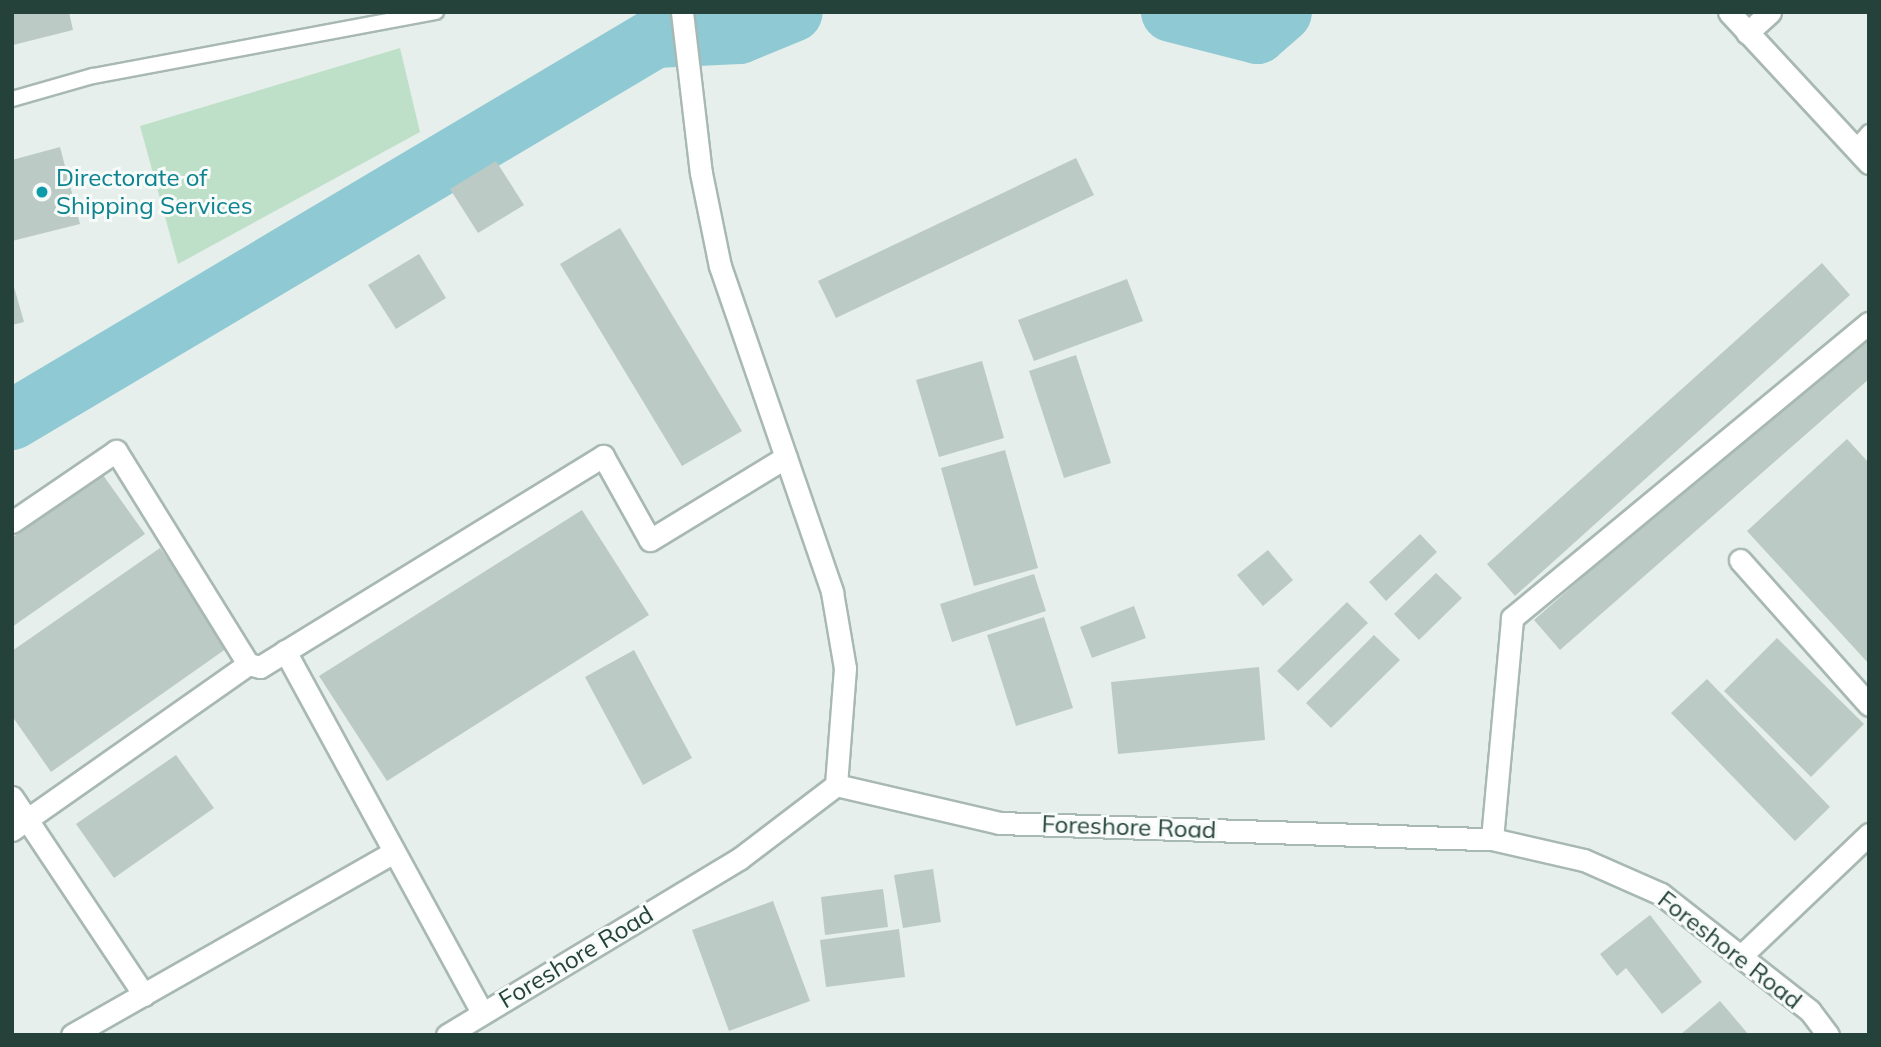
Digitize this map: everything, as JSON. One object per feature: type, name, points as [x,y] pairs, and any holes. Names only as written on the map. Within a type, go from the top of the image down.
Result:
[{"type":"street","points":[[682,12],[687,62],[720,266],[832,592],[845,668],[836,785]]},
{"type":"street","points":[[1729,12],[1862,156]]},
{"type":"street","points":[[1747,33],[1770,12]]},
{"type":"street","points":[[1492,839],[1512,618],[1869,323]]},
{"type":"street","points":[[12,522],[116,451],[248,664],[260,667],[603,456],[649,540],[786,457]]},
{"type":"street","points":[[1740,560],[1869,705]]},
{"type":"street","points":[[285,652],[482,1013]]},
{"type":"street","points":[[19,825],[248,664]]},
{"type":"street","name":"Foreshore Road","points":[[447,1035],[739,859],[836,785],[999,823],[1492,839],[1584,860],[1661,894],[1810,1011],[1828,1035]]},
{"type":"street","points":[[12,797],[19,825],[144,995]]},
{"type":"street","points":[[1741,956],[1869,834]]},
{"type":"street","points":[[72,1035],[394,852]]},
{"type":"lane","points":[[12,99],[93,76],[436,12]]},
{"type":"lane","points":[[1862,156],[1869,132]]},
{"type":"green space","points":[[400,48],[420,132],[178,264],[140,126]]},
{"type":"building","points":[[12,12],[69,12],[73,30],[13,45]]},
{"type":"building","name":"Directorate of Shipping Services","points":[[60,147],[80,224],[12,241],[12,160]]},
{"type":"building","points":[[1076,158],[1094,195],[836,318],[818,281]]},
{"type":"building","points":[[496,161],[524,205],[478,233],[450,189]]},
{"type":"building","points":[[620,228],[742,431],[682,466],[560,264]]},
{"type":"building","points":[[419,254],[446,298],[396,329],[368,285]]},
{"type":"building","points":[[1822,263],[1850,295],[1515,596],[1487,564]]},
{"type":"building","points":[[1127,279],[1143,321],[1034,361],[1018,320]]},
{"type":"building","points":[[12,280],[24,322],[12,325]]},
{"type":"building","points":[[1861,333],[1869,342],[1869,379],[1560,650],[1534,620]]},
{"type":"building","points":[[1076,355],[1111,463],[1064,478],[1029,371]]},
{"type":"building","points":[[982,361],[1004,438],[939,457],[916,380]]},
{"type":"building","points":[[1847,439],[1869,463],[1869,664],[1747,531]]},
{"type":"building","points":[[1005,450],[1038,568],[974,586],[941,468]]},
{"type":"building","points":[[103,475],[145,534],[12,627],[12,538]]},
{"type":"building","points":[[582,510],[649,615],[387,781],[319,676]]},
{"type":"building","points":[[1420,534],[1437,552],[1386,601],[1369,582]]},
{"type":"building","points":[[160,548],[230,646],[51,772],[12,716],[12,651]]},
{"type":"building","points":[[1268,550],[1293,580],[1263,606],[1237,575]]},
{"type":"building","points":[[1436,573],[1462,598],[1419,640],[1394,614]]},
{"type":"building","points":[[1034,574],[1046,611],[952,642],[940,604]]},
{"type":"building","points":[[1347,602],[1368,623],[1298,691],[1277,671]]},
{"type":"building","points":[[1134,606],[1146,638],[1092,658],[1080,627]]},
{"type":"building","points":[[1044,617],[1073,708],[1016,726],[987,635]]},
{"type":"building","points":[[1374,635],[1400,660],[1331,728],[1306,703]]},
{"type":"building","points":[[1777,638],[1864,724],[1811,777],[1724,691]]},
{"type":"building","points":[[634,650],[692,758],[643,785],[585,677]]},
{"type":"building","points":[[1259,667],[1265,740],[1118,754],[1111,682]]},
{"type":"building","points":[[1707,679],[1830,807],[1795,841],[1671,713]]},
{"type":"building","points":[[176,755],[214,808],[114,878],[76,824]]},
{"type":"building","points":[[933,869],[941,922],[903,928],[894,875]]},
{"type":"building","points":[[883,889],[888,927],[825,935],[821,897]]},
{"type":"building","points":[[773,901],[810,1001],[729,1031],[692,930]]},
{"type":"building","points":[[1650,915],[1702,982],[1662,1014],[1626,968],[1617,976],[1600,954]]},
{"type":"building","points":[[899,929],[905,977],[826,987],[820,940]]},
{"type":"building","points":[[1720,1001],[1749,1035],[1680,1035]]},
{"type":"waterway","points":[[12,420],[655,38],[739,34],[793,12]]},
{"type":"waterway","points":[[1171,12],[1257,34],[1282,12]]},
{"type":"place","name":"Directorate of Shipping Services","points":[[42,192]]}]
